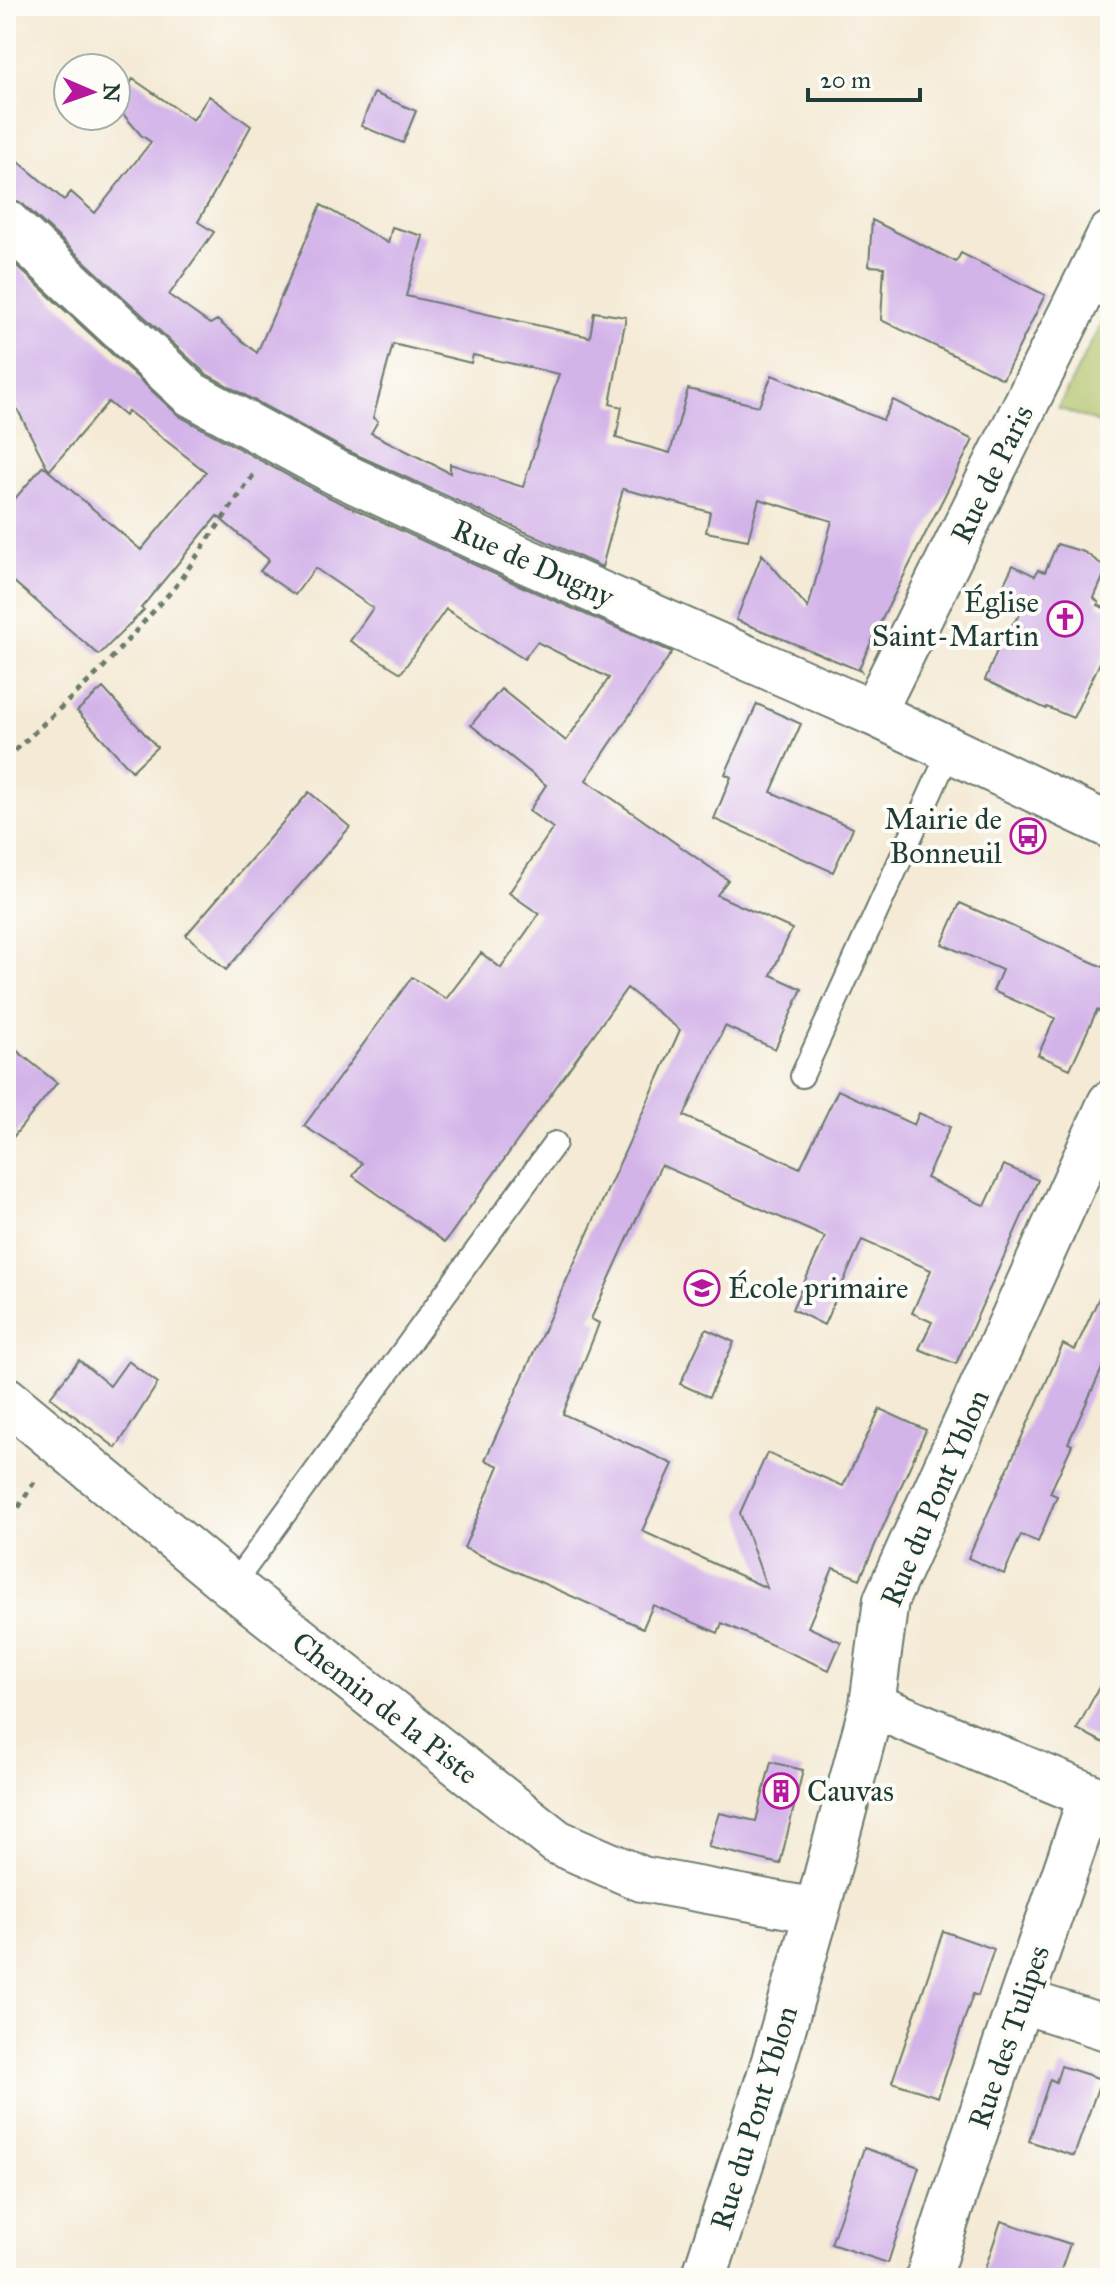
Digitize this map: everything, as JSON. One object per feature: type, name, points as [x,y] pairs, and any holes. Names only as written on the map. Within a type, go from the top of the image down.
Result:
[{"type":"street","name":"Rue de Dugny","points":[[6,222],[191,394],[333,471],[524,560],[873,713],[1110,826]]},
{"type":"street","name":"Rue de Paris","points":[[873,713],[1109,239]]},
{"type":"street","name":"Rue du Pont Yblon","points":[[704,2278],[771,2071],[817,1911],[872,1705],[886,1600],[1110,1103]]},
{"type":"street","name":"Chemin de la Piste","points":[[6,1399],[232,1586],[557,1842],[642,1879],[817,1911]]},
{"type":"street","points":[[872,1705],[1101,1800]]},
{"type":"street","name":"Rue des Tulipes","points":[[928,2278],[956,2188],[1023,2001],[1101,1800]]},
{"type":"street","points":[[1023,2001],[1110,2029]]},
{"type":"lane","points":[[802,1076],[950,750]]},
{"type":"lane","points":[[232,1586],[555,1143]]},
{"type":"path","points":[[6,759],[101,670],[176,586],[276,440]]},
{"type":"path","points":[[6,1528],[58,1442]]},
{"type":"green space","points":[[1110,306],[1110,427],[1058,408]]},
{"type":"building","points":[[133,79],[193,120],[209,96],[251,126],[198,222],[214,232],[169,295],[210,324],[217,320],[257,353],[321,205],[388,243],[392,227],[423,236],[406,296],[590,337],[594,312],[626,317],[610,404],[622,407],[616,438],[670,453],[688,389],[759,406],[772,375],[883,420],[893,400],[973,440],[886,611],[859,668],[861,671],[736,620],[762,554],[808,608],[832,521],[759,499],[748,540],[706,532],[710,512],[623,489],[602,567],[344,449],[206,374],[23,204],[6,198],[6,151],[64,200],[71,192],[95,213],[151,142],[132,125]],"holes":[[[393,344],[471,363],[473,355],[559,374],[523,487],[450,464],[450,473],[371,433],[378,421],[373,418]]]},
{"type":"building","points":[[374,93],[416,111],[403,143],[361,126]]},
{"type":"building","points":[[872,220],[956,262],[961,253],[1045,295],[1003,379],[881,320],[884,267],[869,266]]},
{"type":"building","points":[[6,256],[179,416],[322,494],[672,652],[586,780],[728,880],[717,895],[792,929],[771,975],[802,989],[775,1049],[725,1026],[684,1116],[800,1168],[838,1090],[914,1125],[919,1113],[950,1127],[926,1178],[985,1206],[1004,1165],[1038,1180],[956,1364],[919,1349],[932,1322],[912,1313],[931,1270],[862,1240],[824,1325],[792,1309],[825,1237],[661,1165],[591,1319],[599,1323],[563,1414],[673,1464],[642,1531],[767,1588],[740,1513],[767,1453],[843,1486],[880,1409],[926,1430],[860,1579],[833,1568],[808,1627],[841,1642],[829,1670],[722,1623],[718,1633],[653,1605],[643,1628],[464,1548],[499,1466],[485,1460],[680,1030],[627,988],[445,1242],[353,1176],[362,1163],[304,1126],[412,977],[446,999],[481,953],[501,968],[539,914],[509,893],[553,828],[529,811],[546,785],[471,725],[501,689],[566,741],[609,678],[537,642],[524,659],[446,609],[401,673],[350,641],[373,608],[315,568],[295,595],[260,571],[269,560],[217,516],[141,608],[144,610],[99,655],[6,575],[6,509],[43,466],[141,550],[206,472],[128,411],[125,416],[108,402],[49,471],[6,387]]},
{"type":"building","name":"Église Saint-Martin","points":[[1057,544],[1084,552],[1107,568],[1094,598],[1098,605],[1110,611],[1110,642],[1073,718],[1046,709],[985,680],[1002,638],[1027,605],[1000,592],[1013,565],[1035,576],[1038,570],[1045,572]]},
{"type":"building","points":[[103,688],[157,747],[132,771],[77,711]]},
{"type":"building","points":[[757,704],[801,724],[771,792],[853,828],[833,872],[714,819],[731,777],[725,774]]},
{"type":"building","points":[[309,792],[350,827],[226,970],[186,935]]},
{"type":"building","points":[[960,903],[1110,970],[1110,1016],[1097,1010],[1070,1069],[1038,1055],[1055,1018],[993,991],[1002,970],[942,944]]},
{"type":"building","points":[[6,1042],[57,1083],[6,1146]]},
{"type":"building","points":[[1110,1274],[1110,1351],[1068,1443],[1072,1445],[1050,1493],[1057,1496],[1038,1542],[1021,1535],[1004,1574],[968,1558],[1063,1344],[1075,1350]]},
{"type":"building","points":[[706,1329],[734,1342],[709,1397],[680,1384]]},
{"type":"building","points":[[79,1360],[110,1386],[128,1361],[158,1383],[116,1448],[50,1397]]},
{"type":"building","points":[[1110,1666],[1110,1746],[1077,1729]]},
{"type":"building","name":"Cauvas","points":[[771,1762],[803,1770],[780,1864],[708,1847],[719,1813],[756,1821]]},
{"type":"building","points":[[943,1931],[994,1949],[978,1996],[973,1994],[938,2097],[892,2082]]},
{"type":"building","points":[[1061,2066],[1101,2079],[1074,2156],[1029,2141],[1050,2079],[1056,2082]]},
{"type":"building","points":[[864,2148],[919,2167],[888,2263],[831,2244]]},
{"type":"building","points":[[1001,2221],[1070,2244],[1058,2278],[982,2278]]},
{"type":"place","name":"Église Saint-Martin","points":[[1065,619]]},
{"type":"place","name":"Mairie de Bonneuil","points":[[1028,836]]},
{"type":"place","name":"École primaire","points":[[702,1288]]},
{"type":"place","name":"Cauvas","points":[[781,1791]]}]
